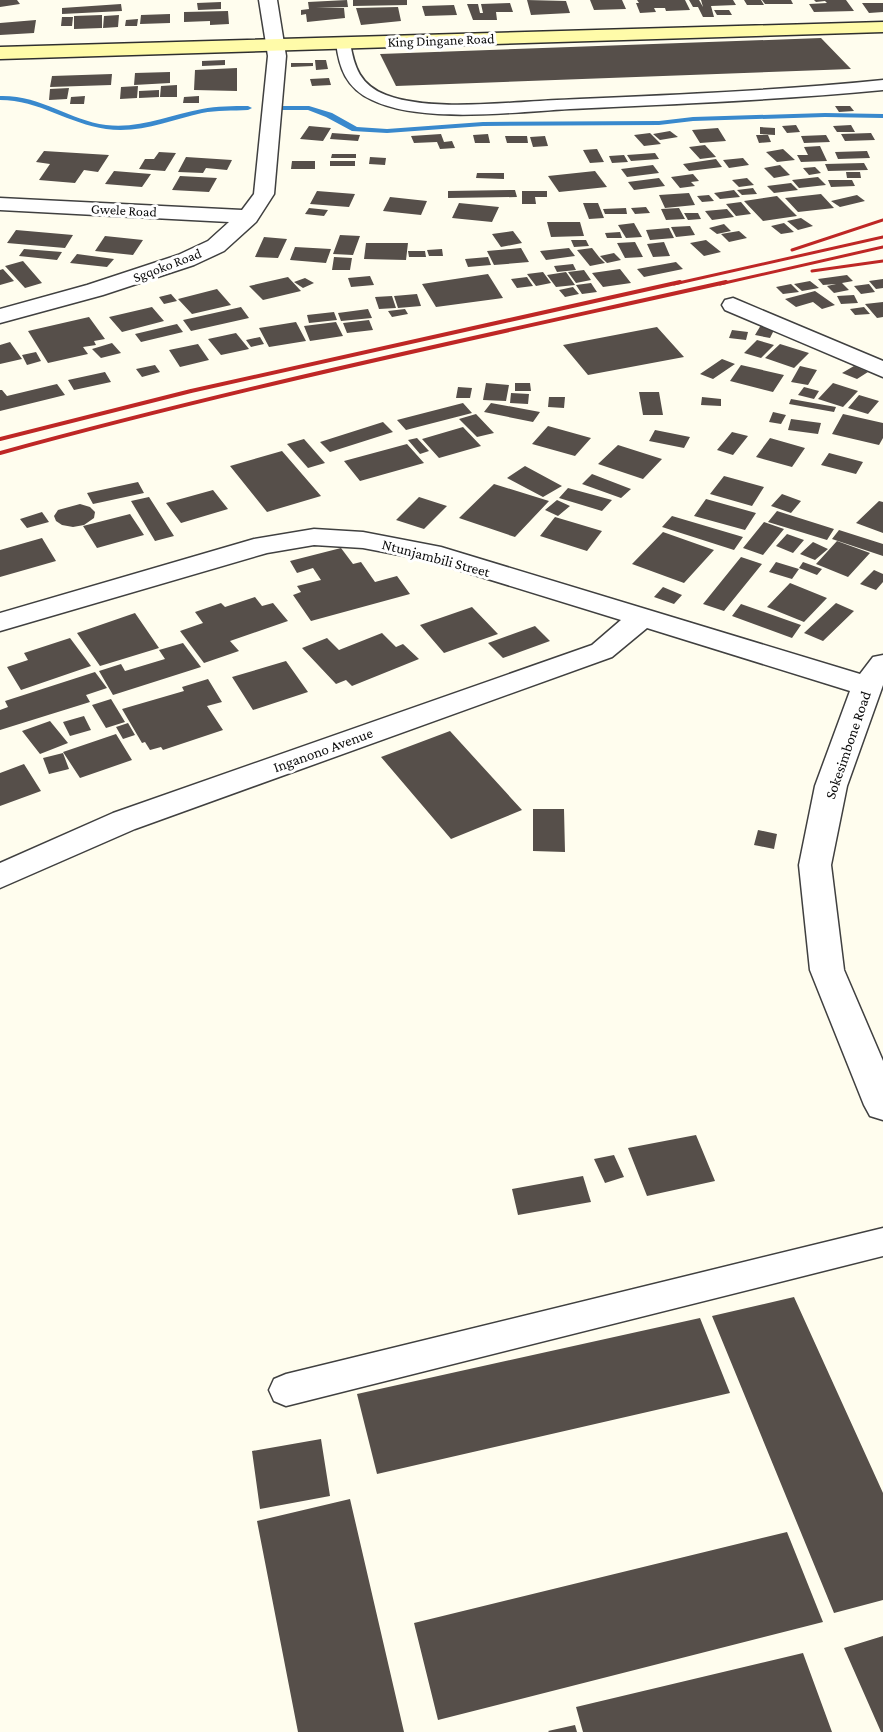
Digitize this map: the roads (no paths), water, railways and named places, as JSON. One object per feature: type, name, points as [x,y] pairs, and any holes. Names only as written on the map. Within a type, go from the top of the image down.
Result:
[{"type":"street","name":"Sgqoko Road","points":[[0,316],[95,290],[186,260],[216,246],[248,217],[264,194],[277,44],[268,0]]},
{"type":"street","name":"King Dingane Road","points":[[0,53],[883,27]]},
{"type":"street","name":"Gwele Road","points":[[0,204],[248,217]]},
{"type":"street","points":[[733,305],[883,370]]},
{"type":"street","name":"Ntunjambili Street","points":[[0,622],[264,545],[314,537],[363,540],[431,554],[642,618],[875,675]]},
{"type":"street","name":"Inganono Avenue","points":[[0,876],[124,821],[602,651],[642,618]]},
{"type":"street","name":"Sokesimbone Road","points":[[875,675],[831,786],[815,865],[827,970],[883,1105]]},
{"type":"lane","points":[[343,42],[348,68],[364,90],[392,102],[444,108],[778,95],[883,85]]},
{"type":"lane","points":[[286,1390],[883,1242]]},
{"type":"waterway","points":[[0,98],[30,101],[90,123],[120,128],[151,124],[208,110],[248,108]]},
{"type":"waterway","points":[[282,108],[309,108],[329,115],[355,129],[387,131],[483,124],[659,123],[693,119],[825,115],[883,116]]},
{"type":"railway","points":[[792,250],[883,220]]},
{"type":"railway","points":[[674,284],[883,237]]},
{"type":"railway","points":[[720,284],[883,247]]},
{"type":"railway","points":[[812,271],[883,261]]},
{"type":"railway","points":[[0,439],[191,391],[680,282]]},
{"type":"railway","points":[[0,453],[271,384],[726,282]]}]
